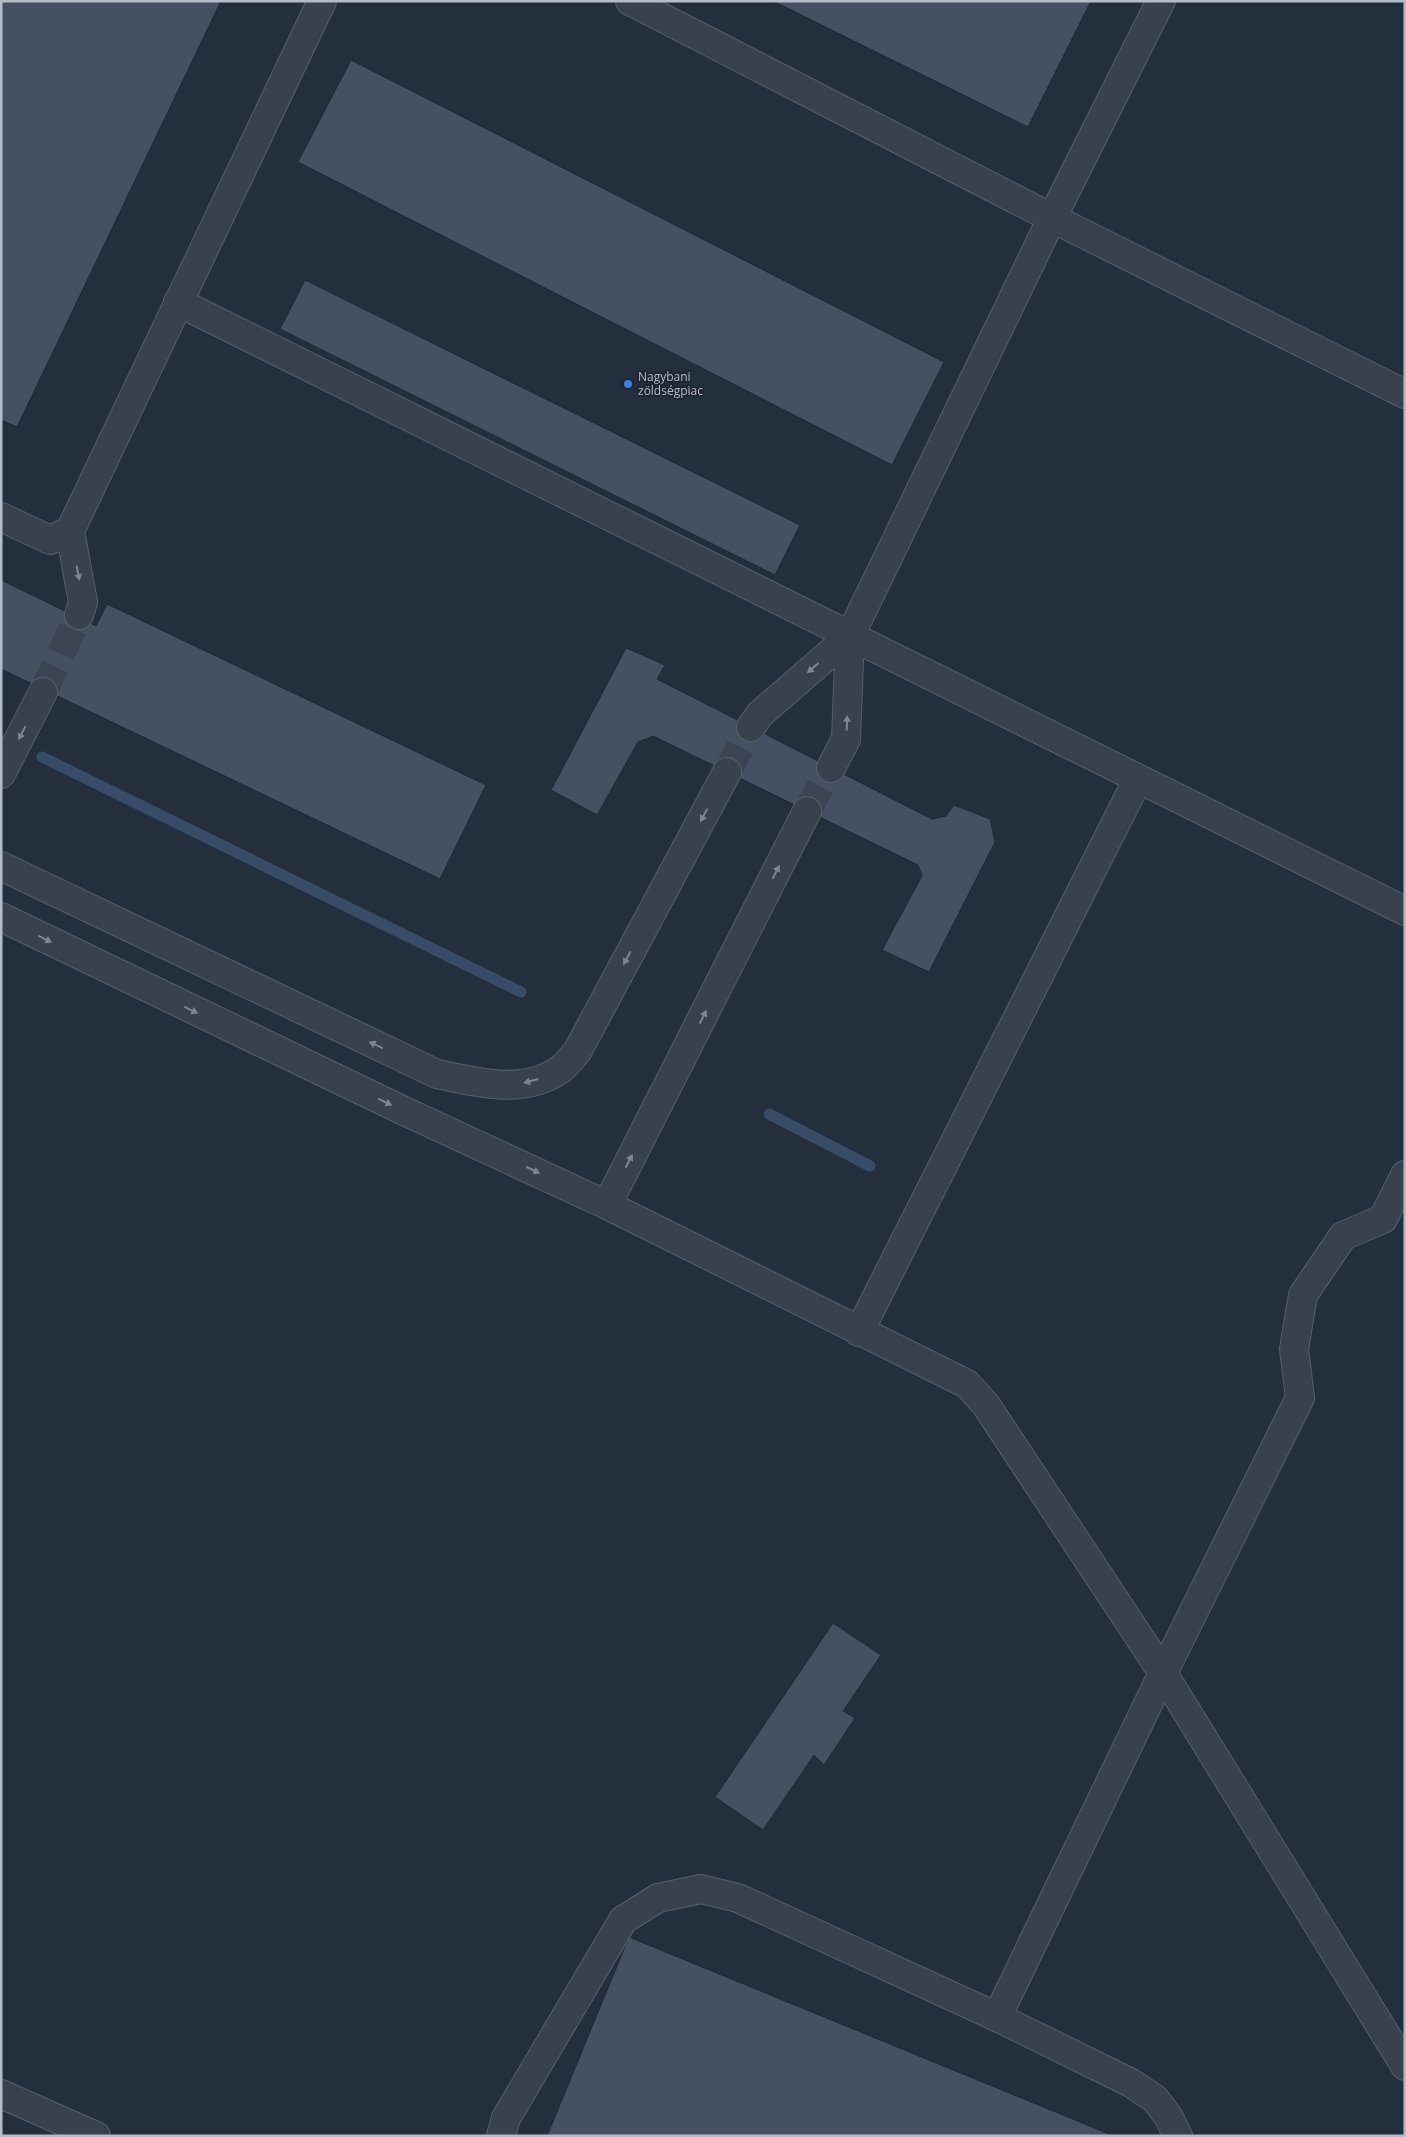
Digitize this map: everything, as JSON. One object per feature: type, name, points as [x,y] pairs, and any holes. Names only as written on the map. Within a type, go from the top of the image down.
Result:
[{"type":"street","points":[[79,615],[83,602],[70,531],[322,1]]},
{"type":"street","points":[[630,1],[1052,218],[1405,394]]},
{"type":"street","points":[[751,727],[760,714],[850,636],[1052,218],[1160,1]]},
{"type":"street","points":[[178,302],[1405,911]]},
{"type":"street","points":[[1,517],[50,540],[70,531]]},
{"type":"street","points":[[830,768],[846,739],[850,636]]},
{"type":"street","points":[[1,774],[42,692]]},
{"type":"street","points":[[1,866],[437,1074],[495,1086],[523,1083],[542,1078],[561,1068],[577,1052],[727,772]]},
{"type":"street","points":[[859,1332],[1138,779]]},
{"type":"street","points":[[607,1205],[807,811]]},
{"type":"street","points":[[1,917],[402,1110],[607,1205],[859,1332],[967,1384],[979,1398],[1086,1554],[1163,1673],[1405,2066]]},
{"type":"street","points":[[997,2017],[1163,1673],[1300,1398],[1294,1349],[1303,1295],[1344,1236],[1383,1219],[1405,1176]]},
{"type":"street","points":[[501,2136],[506,2118],[623,1920],[658,1898],[701,1889],[738,1898],[997,2017],[1132,2083],[1155,2099],[1168,2116],[1178,2136]]},
{"type":"street","points":[[1,2094],[96,2136]]},
{"type":"building","points":[[1,1],[221,1],[17,427],[1,420]]},
{"type":"building","points":[[773,1],[1091,1],[1028,127]]},
{"type":"building","points":[[351,60],[944,362],[892,465],[298,162]]},
{"type":"building","points":[[305,280],[800,525],[775,575],[280,329]]},
{"type":"building","points":[[1,580],[96,626],[107,604],[486,785],[440,879],[1,669]]},
{"type":"building","points":[[626,648],[665,665],[657,679],[932,819],[946,816],[954,805],[990,819],[995,842],[929,972],[882,950],[922,876],[918,865],[653,736],[638,742],[597,815],[551,790]]},
{"type":"building","points":[[833,1623],[881,1655],[843,1711],[855,1718],[824,1765],[814,1755],[763,1830],[715,1797]]},
{"type":"building","points":[[629,1937],[1114,2136],[547,2136]]},
{"type":"waterway","points":[[42,757],[521,992]]},
{"type":"waterway","points":[[769,1114],[870,1166]]},
{"type":"tunnel","points":[[43,692],[79,615]]},
{"type":"tunnel","points":[[727,772],[751,727]]},
{"type":"tunnel","points":[[807,811],[831,768]]},
{"type":"place","name":"Nagybani zöldségpiac","points":[[628,384]]}]
